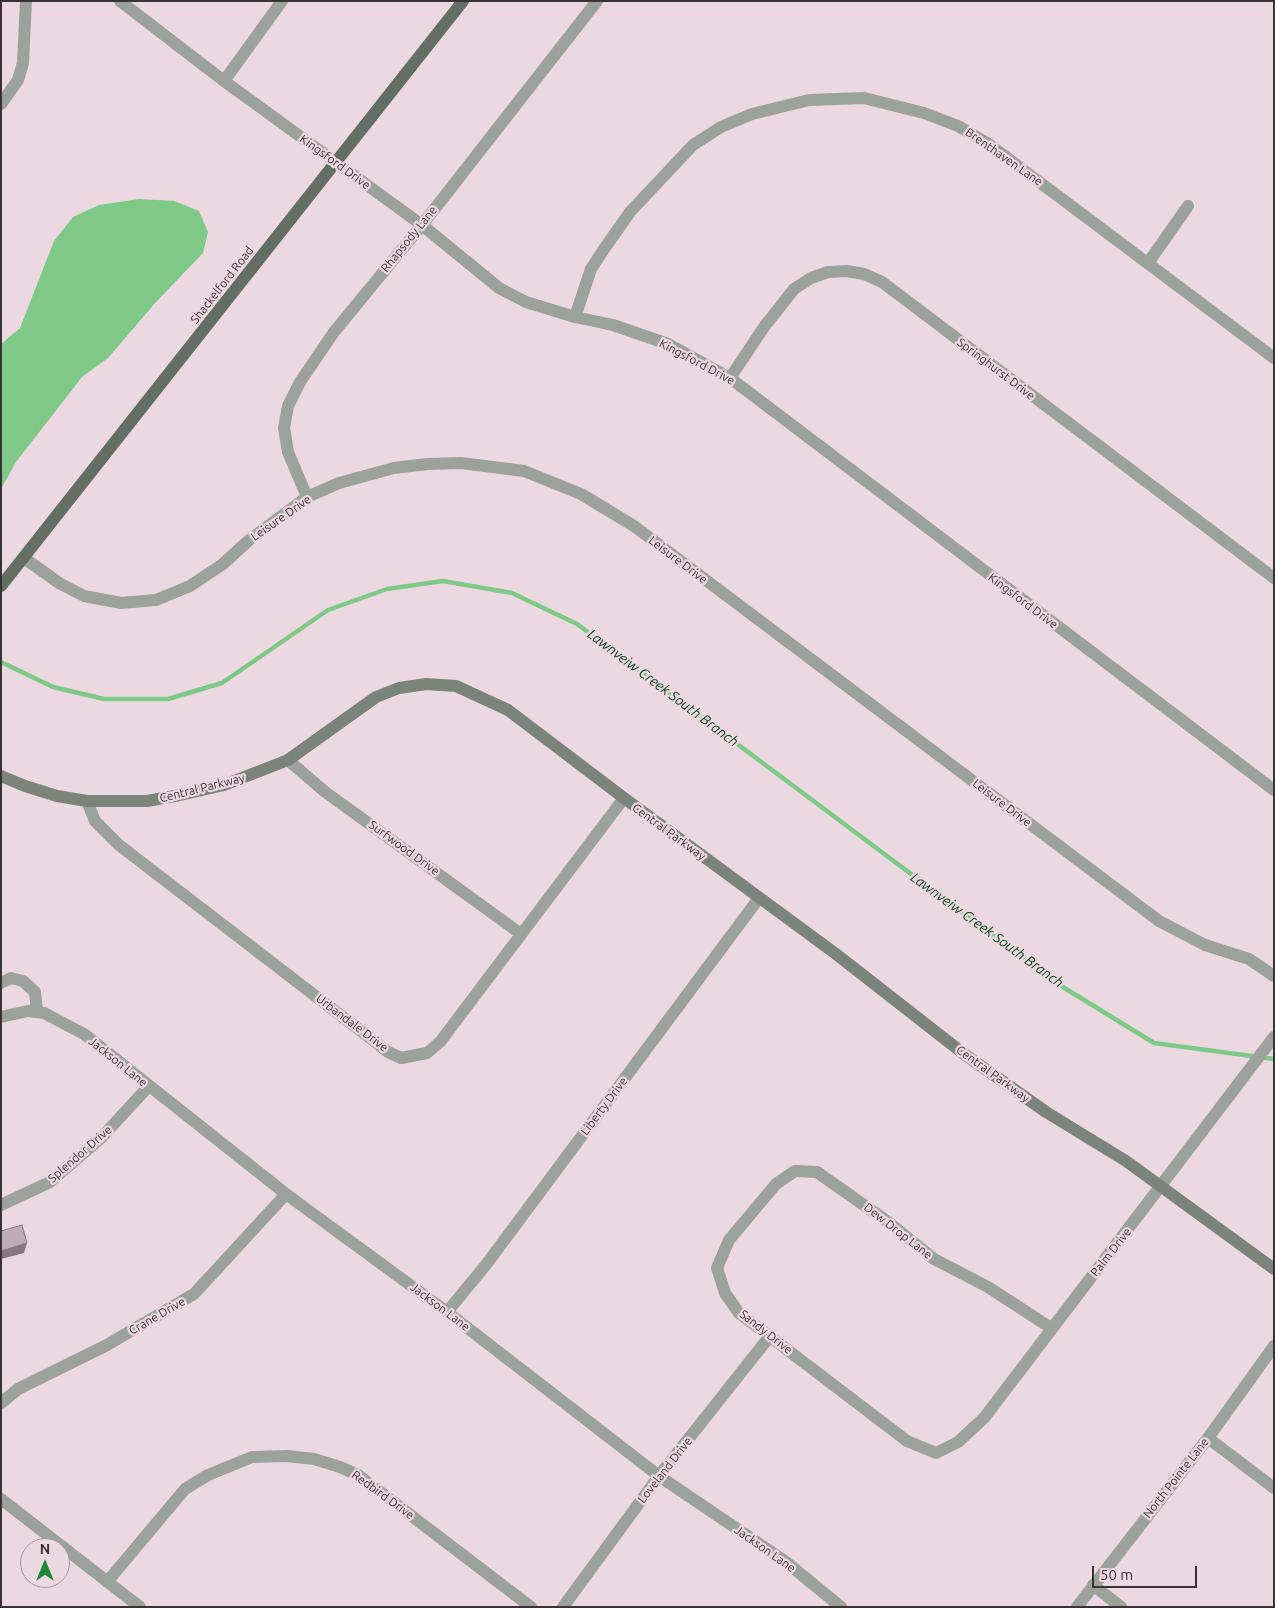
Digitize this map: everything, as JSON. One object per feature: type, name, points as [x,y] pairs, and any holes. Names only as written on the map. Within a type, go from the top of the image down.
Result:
[{"type":"main road","name":"Shackelford Road","points":[[1,586],[463,1]]},
{"type":"street","points":[[1,104],[18,80],[23,64],[26,1]]},
{"type":"street","name":"Kingsford Drive","points":[[120,1],[224,81],[422,225],[499,288],[526,302],[575,317],[613,325],[668,344],[730,378],[1274,790]]},
{"type":"street","points":[[224,81],[282,1]]},
{"type":"street","name":"Rhapsody Lane","points":[[307,498],[288,452],[284,428],[288,406],[300,382],[334,332],[422,225],[597,1]]},
{"type":"street","name":"Brenthaven Lane","points":[[575,317],[591,269],[602,252],[630,212],[693,145],[721,127],[752,114],[809,100],[864,98],[924,112],[958,126],[990,145],[1274,358]]},
{"type":"street","points":[[1148,263],[1188,206]]},
{"type":"street","name":"Springhurst Drive","points":[[730,378],[764,327],[794,289],[811,278],[828,272],[847,271],[864,274],[882,282],[1274,578]]},
{"type":"street","name":"Leisure Drive","points":[[24,558],[59,584],[84,596],[121,603],[156,600],[196,582],[307,498],[339,483],[394,468],[461,463],[524,472],[581,494],[634,526],[1159,921],[1205,944],[1248,959],[1274,976]]},
{"type":"street","name":"Central Parkway","points":[[1,776],[57,796],[87,801],[147,801],[180,796],[224,785],[288,760],[376,697],[399,688],[426,684],[456,686],[508,710],[836,954],[988,1071],[1046,1112],[1126,1161],[1274,1269]]},
{"type":"street","name":"Surfwood Drive","points":[[288,760],[324,791],[521,934]]},
{"type":"street","name":"Urbandale Drive","points":[[87,801],[95,821],[119,846],[374,1042],[401,1058],[427,1053],[440,1042],[624,798]]},
{"type":"street","name":"Liberty Drive","points":[[448,1312],[485,1266],[759,898]]},
{"type":"street","points":[[1,983],[11,978],[23,981],[35,992],[37,1012]]},
{"type":"street","name":"Jackson Lane","points":[[1,1017],[9,1014],[37,1012],[84,1034],[286,1194],[448,1312],[659,1476],[786,1562],[841,1607]]},
{"type":"street","name":"Palm Drive","points":[[936,1453],[958,1442],[984,1418],[1051,1328],[1161,1188],[1271,1041]]},
{"type":"street","name":"Splendor Drive","points":[[1,1205],[50,1182],[101,1138],[148,1086]]},
{"type":"street","name":"Dew Drop Lane","points":[[795,1171],[817,1172],[888,1222],[934,1260],[988,1287],[1051,1328]]},
{"type":"street","name":"Sandy Drive","points":[[795,1171],[776,1184],[729,1240],[717,1268],[725,1293],[739,1313],[907,1441],[936,1453]]},
{"type":"street","name":"Crane Drive","points":[[1,1403],[18,1388],[107,1345],[194,1294],[286,1194]]},
{"type":"street","name":"Loveland Drive","points":[[563,1607],[659,1476],[770,1336]]},
{"type":"street","name":"North Pointe Lane","points":[[1076,1607],[1208,1438],[1274,1346]]},
{"type":"street","points":[[1208,1438],[1274,1488]]},
{"type":"street","name":"Redbird Drive","points":[[107,1582],[185,1489],[215,1472],[252,1457],[287,1456],[314,1459],[358,1475],[532,1607]]},
{"type":"street","points":[[1,1499],[140,1607]]},
{"type":"street","points":[[1093,1585],[1121,1607]]},
{"type":"shaded area","points":[[139,199],[174,201],[199,211],[208,232],[203,253],[156,302],[108,358],[82,377],[16,462],[1,489],[1,344],[20,328],[54,241],[73,217],[99,205]]},
{"type":"building","points":[[22,1225],[27,1243],[1,1251],[1,1231]]},
{"type":"waterway","name":"Lawnveiw Creek South Branch","points":[[1,662],[53,687],[104,699],[168,699],[222,683],[328,610],[387,589],[443,581],[512,593],[577,624],[1058,984],[1154,1043],[1274,1059]]}]
